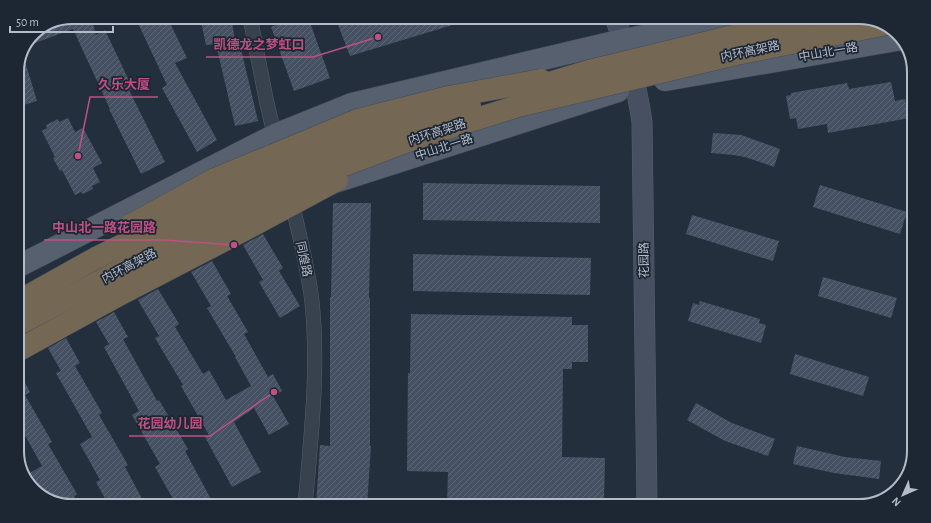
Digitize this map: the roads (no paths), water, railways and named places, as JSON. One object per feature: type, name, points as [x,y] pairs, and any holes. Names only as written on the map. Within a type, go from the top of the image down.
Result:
[{"type":"highway","name":"内环高架路","points":[[24,298],[96,258],[266,175],[395,127],[589,71],[738,35],[795,24]]},
{"type":"highway","name":"内环高架路","points":[[24,321],[163,248],[276,191],[416,138],[526,104],[736,54],[874,27]]},
{"type":"highway","points":[[24,285],[213,180],[358,120],[449,97],[589,71]]},
{"type":"highway","points":[[24,347],[117,296],[246,230],[385,153],[416,138]]},
{"type":"main road","name":"花园路","points":[[617,24],[636,86],[642,122],[647,499]]},
{"type":"main road","points":[[24,263],[274,135],[352,104],[623,40],[706,24]]},
{"type":"main road","name":"中山北一路","points":[[24,336],[224,228],[291,196],[636,86],[895,40]]},
{"type":"street","name":"同煌路","points":[[251,24],[274,135],[291,196],[312,303],[315,363],[306,499]]},
{"type":"place","name":"凯德龙之梦虹口","points":[[378,37]]},
{"type":"place","name":"久乐大厦","points":[[78,156]]},
{"type":"place","name":"中山北一路花园路","points":[[234,245]]},
{"type":"place","name":"花园幼儿园","points":[[274,392]]}]
